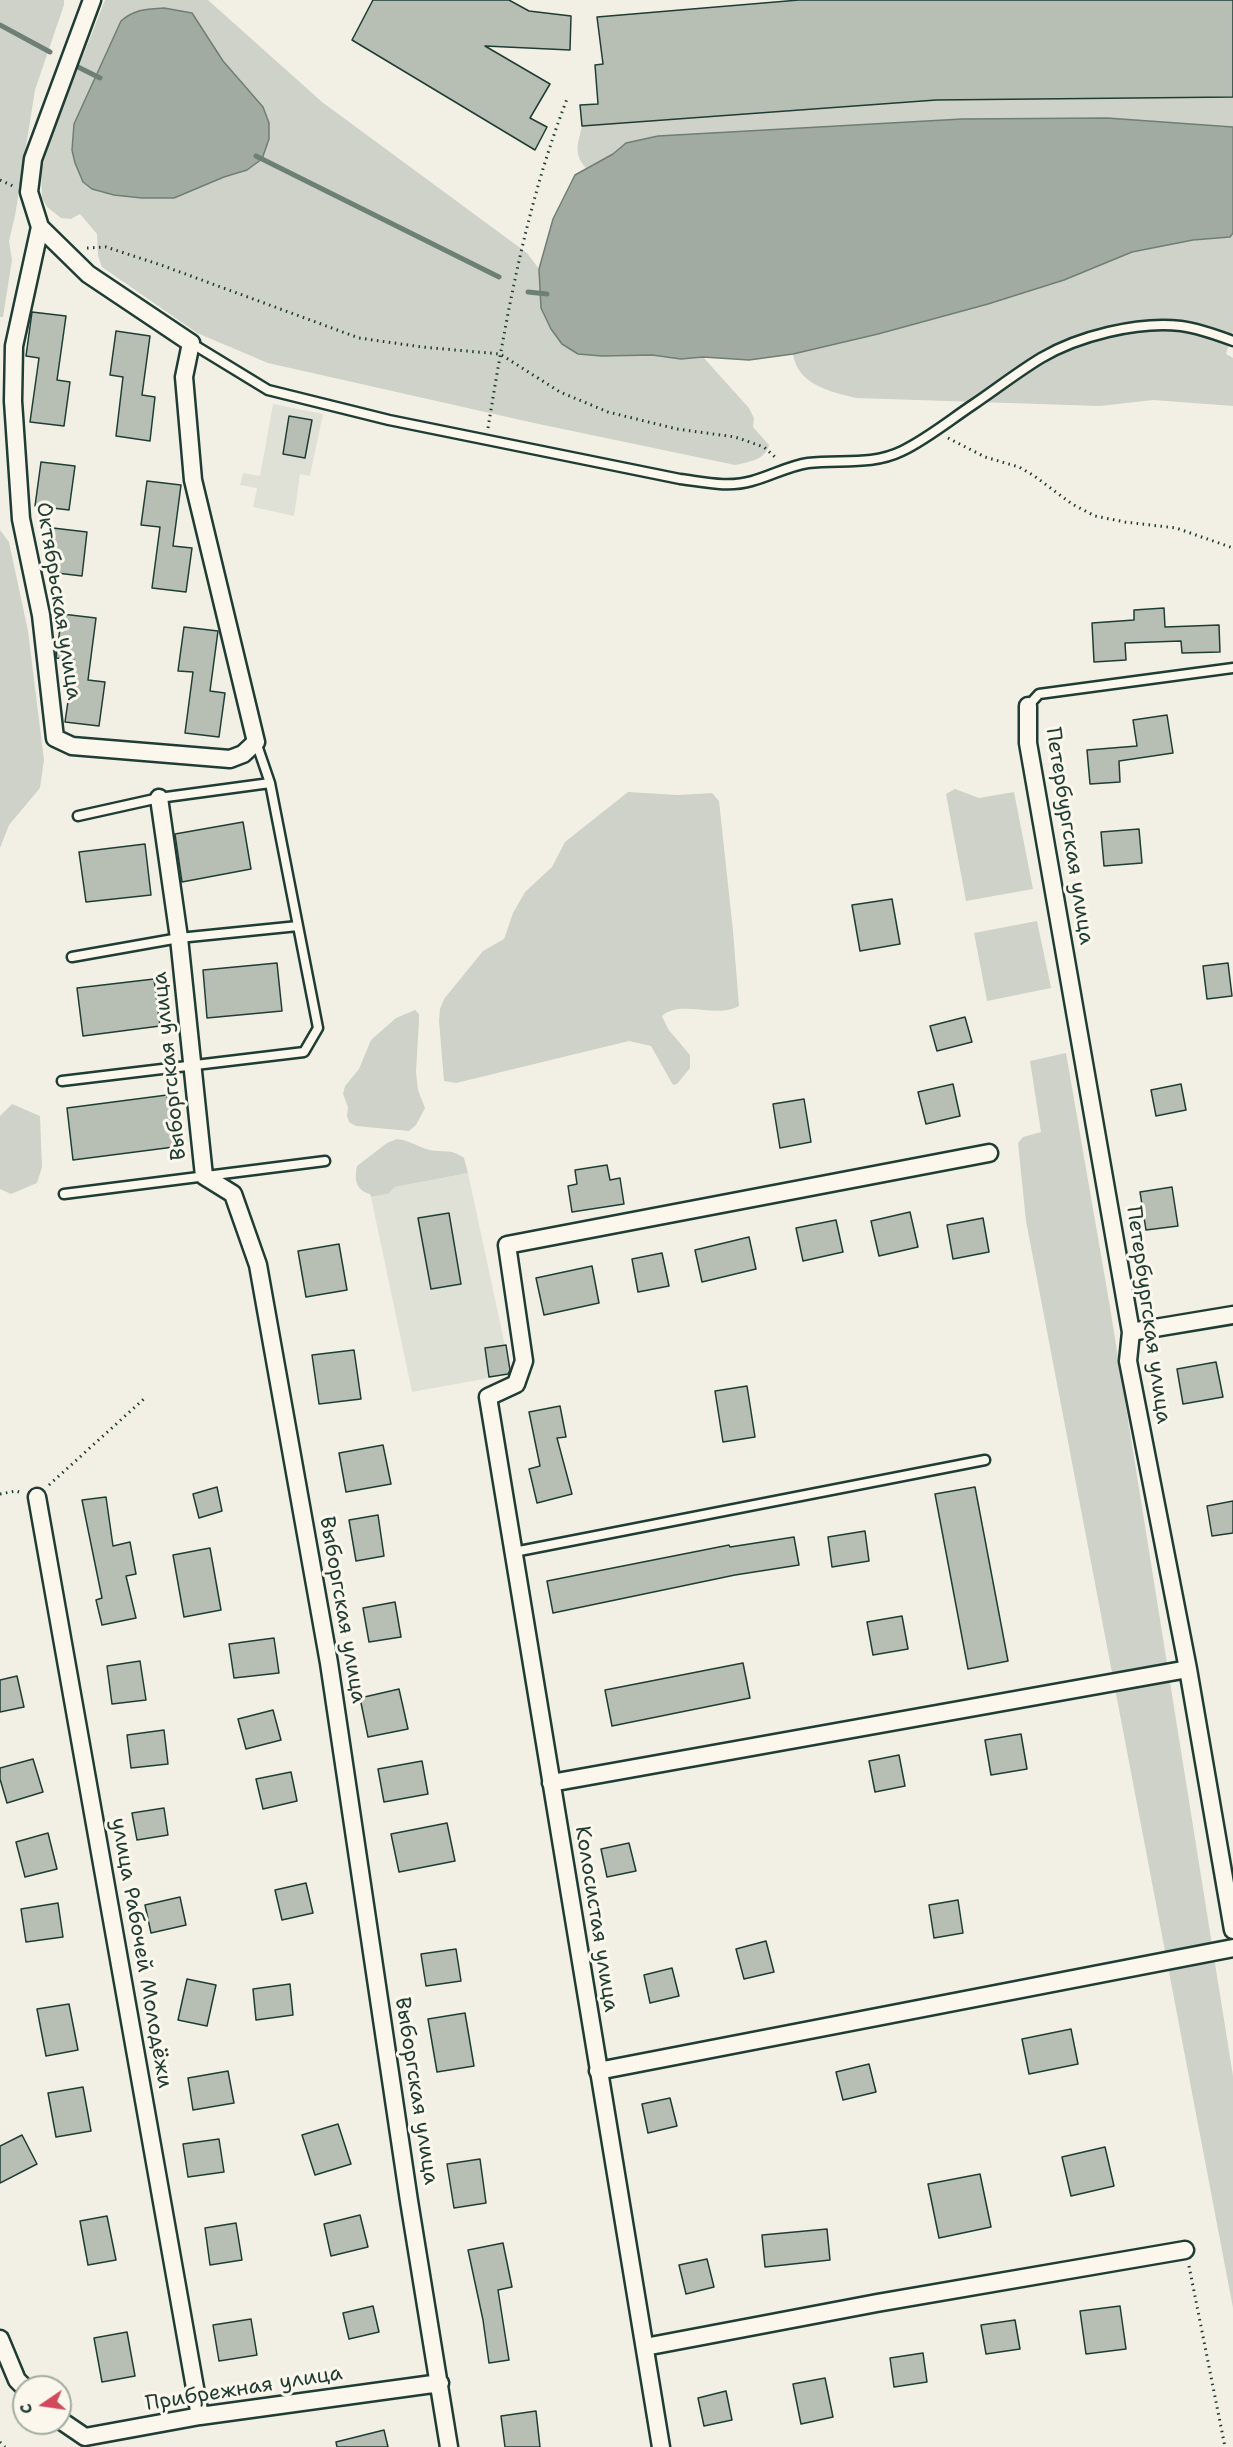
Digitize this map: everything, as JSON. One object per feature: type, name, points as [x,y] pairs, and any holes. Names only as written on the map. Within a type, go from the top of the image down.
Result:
[{"type":"street","points":[[92,0],[33,159],[28,192],[40,227],[88,274],[191,343],[184,377],[193,480],[256,742]]},
{"type":"street","name":"Октябрьская улица","points":[[40,227],[14,346],[13,401],[21,519],[41,615],[55,738],[72,746],[230,759],[243,754],[256,742]]},
{"type":"street","name":"Петербургская улица","points":[[1028,706],[1028,742],[1131,1332],[1128,1361],[1188,1669],[1233,1929]]},
{"type":"street","name":"Выборгская улица","points":[[159,798],[179,938],[204,1176],[233,1194],[258,1265],[329,1663],[449,2447]]},
{"type":"street","name":"Колосистая улица","points":[[661,2447],[488,1397],[516,1384],[524,1361],[507,1245],[989,1154]]},
{"type":"street","points":[[1131,1332],[1233,1315]]},
{"type":"street","name":"улица Рабочей Молодёжи","points":[[37,1497],[200,2416]]},
{"type":"street","points":[[551,1783],[1188,1669]]},
{"type":"street","points":[[598,2071],[1233,1948]]},
{"type":"street","points":[[645,2347],[877,2303],[1185,2250]]},
{"type":"street","points":[[0,2339],[15,2375]]},
{"type":"street","name":"Прибрежная улица","points":[[72,2428],[85,2437],[200,2416],[440,2383]]},
{"type":"lane","points":[[191,343],[268,390],[389,420],[680,479],[718,484],[752,481],[806,463],[850,463],[875,460],[900,452],[932,434],[1042,357],[1073,344],[1132,328],[1158,325],[1183,326],[1233,341]]},
{"type":"lane","points":[[1028,706],[1039,694],[1233,668]]},
{"type":"lane","points":[[62,1081],[304,1052],[318,1028],[270,783],[256,742]]},
{"type":"lane","points":[[78,816],[159,798],[270,783]]},
{"type":"lane","points":[[72,957],[179,938],[298,926]]},
{"type":"lane","points":[[64,1194],[325,1161]]},
{"type":"lane","points":[[514,1552],[985,1460]]},
{"type":"path","points":[[486,439],[500,354],[546,153],[567,99]]},
{"type":"path","points":[[65,251],[106,247],[359,338],[422,347],[500,354],[560,392],[608,412],[677,429],[735,437],[764,447],[784,469]]},
{"type":"path","points":[[932,434],[948,438],[986,457],[1020,467],[1072,504],[1095,516],[1176,528],[1233,548]]},
{"type":"path","points":[[37,1497],[146,1397]]},
{"type":"path","points":[[1185,2250],[1225,2447]]},
{"type":"path","points":[[0,2442],[5,2447]]},
{"type":"shaded area","points":[[0,0],[64,0],[35,90],[9,241],[12,260],[3,317],[0,317]]},
{"type":"shaded area","points":[[105,0],[208,0],[322,102],[527,253],[539,269],[541,308],[578,354],[703,357],[749,408],[754,418],[753,427],[769,445],[767,450],[756,460],[735,465],[534,423],[268,363],[197,333],[102,267],[98,256],[97,234],[80,214],[71,219],[61,218],[47,207],[42,198],[41,170],[55,127]],"holes":[[[192,13],[223,61],[263,107],[269,123],[247,170],[224,177],[83,182],[72,150],[74,124],[109,46]]]},
{"type":"shaded area","points":[[164,8],[192,13],[223,61],[263,107],[269,123],[269,139],[262,159],[247,170],[174,198],[114,195],[92,189],[83,182],[75,163],[72,150],[74,124],[121,21],[136,12]]},
{"type":"shaded area","points":[[1233,97],[1233,127],[1107,118],[962,119],[658,136],[626,143],[613,154],[586,168],[578,153],[582,126],[940,99]]},
{"type":"shaded area","points":[[1107,118],[1233,127],[1233,233],[1230,237],[1193,240],[1132,252],[1064,280],[988,304],[793,354],[749,360],[578,354],[562,344],[551,329],[541,308],[539,269],[553,219],[575,175],[613,154],[626,143],[658,136],[962,119]]},
{"type":"shaded area","points":[[1233,233],[1233,331],[1226,354],[1233,358],[1233,406],[1153,400],[1100,406],[856,398],[836,393],[808,380],[801,373],[793,354],[987,304],[1142,249],[1180,242],[1230,237]]},
{"type":"shaded area","points":[[273,404],[323,414],[310,476],[300,474],[294,516],[253,507],[257,488],[240,485],[243,473],[260,476]]},
{"type":"shaded area","points":[[0,530],[9,542],[28,631],[44,760],[40,788],[9,825],[0,848]]},
{"type":"shaded area","points":[[955,789],[979,798],[1014,792],[1033,889],[966,901],[946,794]]},
{"type":"shaded area","points":[[628,792],[678,795],[712,793],[719,801],[739,1006],[720,1011],[678,1009],[662,1016],[668,1029],[690,1055],[690,1068],[677,1084],[673,1085],[651,1046],[629,1041],[456,1083],[444,1081],[439,1021],[444,999],[483,951],[504,939],[513,913],[525,892],[552,867],[565,842]]},
{"type":"shaded area","points":[[1037,921],[1051,988],[987,1001],[974,933]]},
{"type":"shaded area","points":[[415,1010],[419,1014],[416,1072],[418,1090],[425,1108],[416,1125],[409,1131],[356,1126],[349,1122],[347,1116],[348,1107],[343,1094],[345,1086],[359,1069],[371,1040],[396,1018]]},
{"type":"shaded area","points":[[1066,1053],[1110,1307],[1233,2076],[1233,2308],[1026,1221],[1018,1143],[1023,1137],[1041,1132],[1030,1061]]},
{"type":"shaded area","points":[[12,1104],[40,1116],[42,1167],[37,1183],[11,1194],[0,1189],[0,1116]]},
{"type":"shaded area","points":[[397,1139],[430,1150],[459,1155],[464,1158],[468,1173],[395,1187],[388,1194],[371,1197],[357,1184],[357,1166],[387,1143]]},
{"type":"shaded area","points":[[468,1173],[511,1374],[412,1392],[371,1197],[388,1194],[395,1187]]},
{"type":"building","points":[[373,0],[509,0],[529,11],[571,16],[570,50],[485,46],[550,84],[530,118],[547,127],[535,150],[352,40]]},
{"type":"building","points":[[799,0],[1233,0],[1233,97],[936,100],[582,126],[580,105],[598,104],[595,65],[603,64],[597,17]]},
{"type":"building","points":[[32,312],[66,316],[57,380],[70,382],[64,426],[30,422],[39,358],[26,356]]},
{"type":"building","points":[[116,331],[150,336],[142,395],[155,397],[150,441],[116,436],[123,377],[110,375]]},
{"type":"building","points":[[289,416],[312,420],[305,458],[283,454]]},
{"type":"building","points":[[41,462],[75,466],[69,510],[35,506]]},
{"type":"building","points":[[147,481],[181,485],[173,546],[192,548],[186,592],[152,588],[160,527],[141,525]]},
{"type":"building","points":[[53,528],[87,532],[82,576],[48,572]]},
{"type":"building","points":[[1164,608],[1165,627],[1219,625],[1220,652],[1182,653],[1181,641],[1125,643],[1126,660],[1094,662],[1092,623],[1134,620],[1134,610]]},
{"type":"building","points":[[62,614],[96,618],[88,680],[105,682],[99,726],[65,722],[74,660],[56,658]]},
{"type":"building","points":[[184,627],[218,631],[210,691],[225,693],[219,737],[185,733],[193,672],[178,671]]},
{"type":"building","points":[[1167,715],[1173,753],[1119,761],[1120,782],[1090,784],[1087,750],[1137,746],[1133,720]]},
{"type":"building","points":[[243,822],[251,869],[182,882],[175,834]]},
{"type":"building","points":[[1139,829],[1142,863],[1104,866],[1101,832]]},
{"type":"building","points":[[145,844],[151,895],[86,902],[79,852]]},
{"type":"building","points":[[892,899],[900,944],[860,951],[852,905]]},
{"type":"building","points":[[277,963],[282,1011],[207,1018],[203,970]]},
{"type":"building","points":[[1228,963],[1232,996],[1207,999],[1203,966]]},
{"type":"building","points":[[154,979],[160,1026],[83,1036],[77,988]]},
{"type":"building","points":[[965,1017],[972,1042],[937,1051],[930,1026]]},
{"type":"building","points":[[953,1084],[960,1116],[926,1124],[918,1092]]},
{"type":"building","points":[[1181,1084],[1186,1110],[1156,1116],[1151,1090]]},
{"type":"building","points":[[167,1095],[174,1147],[73,1160],[67,1108]]},
{"type":"building","points":[[804,1099],[811,1142],[780,1148],[773,1104]]},
{"type":"building","points":[[607,1165],[610,1180],[620,1178],[624,1204],[572,1212],[568,1186],[577,1184],[575,1170]]},
{"type":"building","points":[[1172,1187],[1178,1226],[1146,1230],[1140,1192]]},
{"type":"building","points":[[910,1212],[918,1247],[879,1256],[871,1221]]},
{"type":"building","points":[[449,1213],[461,1284],[431,1289],[418,1218]]},
{"type":"building","points":[[983,1218],[989,1252],[953,1259],[947,1225]]},
{"type":"building","points":[[836,1220],[843,1252],[803,1261],[796,1228]]},
{"type":"building","points":[[749,1237],[756,1269],[702,1282],[695,1250]]},
{"type":"building","points":[[339,1244],[347,1290],[306,1297],[298,1251]]},
{"type":"building","points":[[662,1253],[669,1286],[638,1292],[632,1259]]},
{"type":"building","points":[[592,1266],[599,1303],[544,1315],[536,1278]]},
{"type":"building","points":[[506,1345],[510,1370],[508,1374],[489,1377],[485,1348]]},
{"type":"building","points":[[354,1350],[361,1399],[319,1404],[312,1355]]},
{"type":"building","points":[[1216,1362],[1223,1397],[1183,1404],[1177,1369]]},
{"type":"building","points":[[747,1386],[755,1437],[723,1442],[715,1391]]},
{"type":"building","points":[[560,1406],[566,1437],[557,1438],[572,1494],[537,1503],[529,1469],[540,1466],[529,1412]]},
{"type":"building","points":[[383,1445],[391,1484],[346,1492],[339,1453]]},
{"type":"building","points":[[217,1487],[222,1511],[199,1518],[193,1494]]},
{"type":"building","points":[[975,1487],[1008,1661],[968,1669],[935,1494]]},
{"type":"building","points":[[106,1497],[113,1546],[130,1542],[136,1574],[126,1576],[136,1618],[102,1625],[96,1600],[102,1598],[82,1500]]},
{"type":"building","points":[[1233,1501],[1233,1533],[1212,1536],[1207,1506]]},
{"type":"building","points":[[378,1515],[384,1556],[356,1561],[349,1520]]},
{"type":"building","points":[[865,1531],[869,1561],[832,1567],[828,1537]]},
{"type":"building","points":[[794,1537],[799,1565],[735,1575],[553,1613],[547,1581],[729,1545],[730,1547]]},
{"type":"building","points":[[210,1548],[221,1610],[184,1617],[173,1555]]},
{"type":"building","points":[[395,1602],[401,1637],[369,1642],[363,1608]]},
{"type":"building","points":[[902,1616],[908,1649],[873,1655],[867,1622]]},
{"type":"building","points":[[274,1638],[279,1673],[234,1678],[229,1644]]},
{"type":"building","points":[[140,1661],[146,1700],[112,1704],[107,1666]]},
{"type":"building","points":[[743,1663],[750,1698],[612,1726],[605,1690]]},
{"type":"building","points":[[17,1676],[24,1707],[0,1712],[0,1680]]},
{"type":"building","points":[[399,1689],[408,1729],[368,1737],[360,1698]]},
{"type":"building","points":[[273,1710],[281,1740],[246,1749],[238,1719]]},
{"type":"building","points":[[164,1730],[168,1764],[131,1768],[127,1735]]},
{"type":"building","points":[[1021,1734],[1027,1769],[991,1775],[985,1740]]},
{"type":"building","points":[[899,1755],[905,1786],[875,1792],[869,1761]]},
{"type":"building","points":[[33,1759],[43,1792],[7,1803],[0,1779],[0,1768]]},
{"type":"building","points":[[422,1761],[428,1794],[384,1802],[378,1769]]},
{"type":"building","points":[[291,1772],[297,1801],[263,1809],[256,1779]]},
{"type":"building","points":[[164,1808],[168,1835],[137,1840],[132,1813]]},
{"type":"building","points":[[447,1823],[455,1861],[399,1872],[391,1834]]},
{"type":"building","points":[[48,1833],[57,1869],[25,1877],[16,1842]]},
{"type":"building","points":[[629,1843],[636,1871],[607,1877],[601,1849]]},
{"type":"building","points":[[306,1883],[313,1913],[282,1920],[275,1890]]},
{"type":"building","points":[[180,1897],[186,1925],[151,1933],[145,1905]]},
{"type":"building","points":[[958,1900],[963,1933],[934,1938],[929,1905]]},
{"type":"building","points":[[58,1903],[63,1937],[26,1942],[21,1909]]},
{"type":"building","points":[[766,1941],[774,1972],[744,1979],[736,1949]]},
{"type":"building","points":[[456,1949],[461,1981],[426,1986],[421,1954]]},
{"type":"building","points":[[672,1968],[679,1996],[650,2003],[644,1975]]},
{"type":"building","points":[[187,1979],[216,1985],[207,2026],[178,2020]]},
{"type":"building","points":[[290,1984],[293,2015],[256,2020],[253,1989]]},
{"type":"building","points":[[69,2004],[78,2050],[46,2056],[37,2009]]},
{"type":"building","points":[[465,2013],[474,2066],[437,2072],[428,2019]]},
{"type":"building","points":[[1071,2029],[1078,2064],[1029,2074],[1022,2039]]},
{"type":"building","points":[[869,2064],[876,2092],[843,2100],[836,2072]]},
{"type":"building","points":[[228,2071],[234,2103],[193,2110],[188,2078]]},
{"type":"building","points":[[83,2087],[91,2131],[56,2137],[48,2093]]},
{"type":"building","points":[[670,2098],[677,2126],[648,2133],[642,2104]]},
{"type":"building","points":[[338,2124],[351,2164],[315,2175],[302,2135]]},
{"type":"building","points":[[22,2135],[37,2164],[0,2183],[0,2146]]},
{"type":"building","points":[[219,2139],[224,2172],[188,2177],[183,2144]]},
{"type":"building","points":[[1105,2147],[1114,2186],[1071,2196],[1062,2157]]},
{"type":"building","points":[[480,2159],[486,2203],[454,2208],[447,2164]]},
{"type":"building","points":[[980,2174],[991,2227],[939,2238],[928,2184]]},
{"type":"building","points":[[360,2215],[368,2247],[331,2256],[324,2224]]},
{"type":"building","points":[[107,2216],[116,2260],[88,2265],[80,2221]]},
{"type":"building","points":[[236,2223],[242,2260],[210,2265],[205,2228]]},
{"type":"building","points":[[827,2229],[830,2260],[765,2267],[762,2235]]},
{"type":"building","points":[[503,2243],[512,2287],[498,2290],[509,2360],[489,2363],[483,2320],[468,2250]]},
{"type":"building","points":[[707,2259],[714,2287],[686,2294],[679,2265]]},
{"type":"building","points":[[373,2306],[379,2332],[349,2339],[343,2313]]},
{"type":"building","points":[[1120,2306],[1126,2349],[1086,2354],[1080,2311]]},
{"type":"building","points":[[251,2319],[257,2355],[219,2361],[213,2325]]},
{"type":"building","points":[[1015,2320],[1020,2349],[986,2354],[981,2325]]},
{"type":"building","points":[[127,2332],[135,2376],[102,2382],[94,2338]]},
{"type":"building","points":[[923,2353],[927,2382],[894,2387],[890,2358]]},
{"type":"building","points":[[825,2378],[833,2417],[801,2424],[793,2384]]},
{"type":"building","points":[[726,2391],[732,2420],[704,2426],[698,2398]]},
{"type":"building","points":[[536,2411],[540,2447],[505,2447],[501,2416]]},
{"type":"building","points":[[384,2430],[388,2447],[337,2447],[336,2442]]},
{"type":"waterway","points":[[0,25],[50,52]]},
{"type":"waterway","points":[[78,67],[100,78]]},
{"type":"waterway","points":[[256,156],[499,277]]},
{"type":"waterway","points":[[528,292],[547,294]]}]
